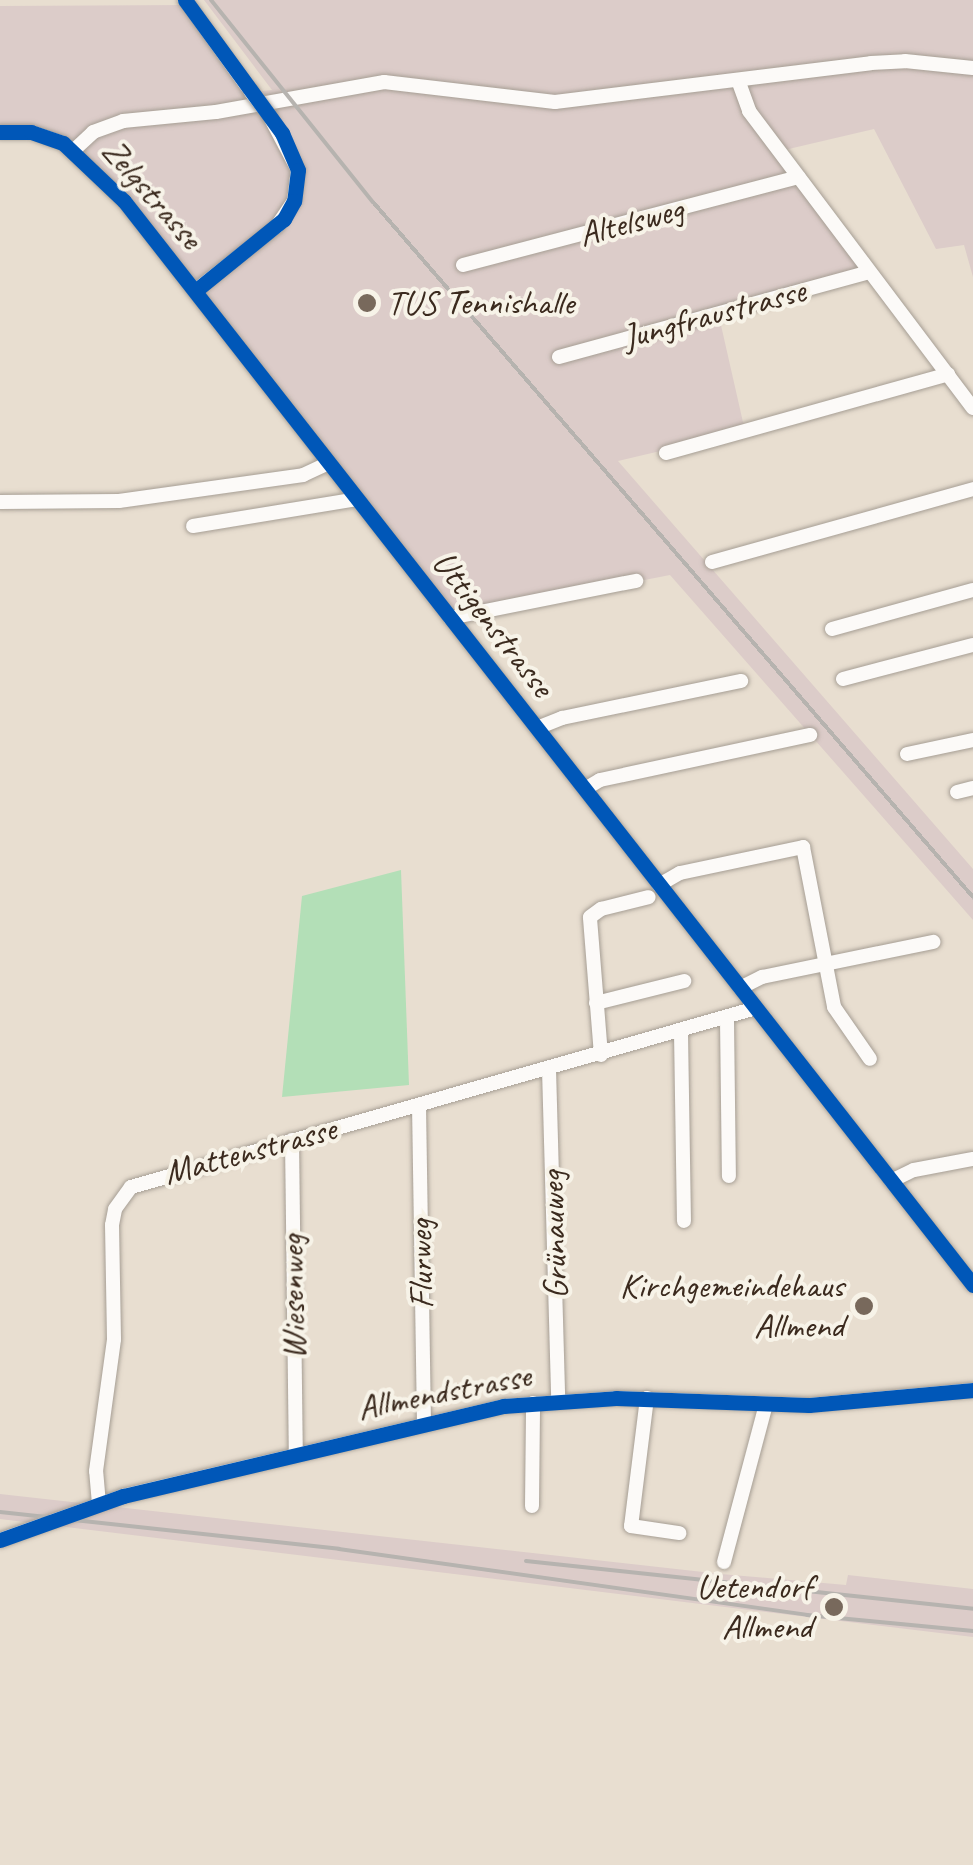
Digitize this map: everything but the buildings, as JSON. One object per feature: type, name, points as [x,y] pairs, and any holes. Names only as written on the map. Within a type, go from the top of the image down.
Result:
[{"type":"street","points":[[185,0],[270,115],[298,170],[294,201],[277,226],[196,291]]},
{"type":"street","name":"Zelgstrasse","points":[[74,150],[94,132],[123,121],[216,112],[369,83],[418,82],[555,102],[905,61],[973,68]]},
{"type":"street","points":[[738,80],[748,111],[973,408]]},
{"type":"street","name":"Zelgstrasse","points":[[0,132],[42,134],[74,150],[124,201],[196,291]]},
{"type":"street","name":"Altelsweg","points":[[463,266],[798,178]]},
{"type":"street","name":"Jungfraustrasse","points":[[559,356],[869,272]]},
{"type":"street","name":"Uttigenstrasse","points":[[196,291],[585,790],[654,891],[740,988],[973,1286]]},
{"type":"street","points":[[666,452],[948,374]]},
{"type":"street","points":[[0,502],[119,501],[303,474],[329,463]]},
{"type":"street","points":[[712,562],[973,490]]},
{"type":"street","points":[[193,526],[357,499]]},
{"type":"street","points":[[450,618],[636,582]]},
{"type":"street","points":[[832,629],[973,590]]},
{"type":"street","points":[[842,679],[973,645]]},
{"type":"street","points":[[537,728],[562,718],[741,682]]},
{"type":"street","points":[[585,790],[600,780],[810,736]]},
{"type":"street","points":[[907,754],[973,740]]},
{"type":"street","points":[[957,792],[973,788]]},
{"type":"street","points":[[600,1055],[590,917],[600,909],[654,891],[680,873],[803,846],[837,1014],[870,1059]]},
{"type":"street","points":[[740,988],[762,977],[934,942]]},
{"type":"street","points":[[596,1003],[684,981]]},
{"type":"street","name":"Mattenstrasse","points":[[99,1504],[96,1470],[114,1339],[115,1209],[131,1187],[726,1020],[756,1008]]},
{"type":"street","points":[[726,1020],[729,1176]]},
{"type":"street","points":[[682,1032],[684,1221]]},
{"type":"street","name":"Grünauweg","points":[[549,1070],[558,1400]]},
{"type":"street","name":"Flurweg","points":[[419,1105],[424,1422]]},
{"type":"street","name":"Wiesenweg","points":[[292,1140],[296,1454]]},
{"type":"street","points":[[891,1181],[914,1170],[973,1160]]},
{"type":"street","name":"Allmendstrasse","points":[[0,1540],[99,1504],[424,1422],[533,1402],[647,1398],[832,1404],[973,1390]]},
{"type":"street","points":[[647,1398],[631,1526],[679,1532]]},
{"type":"street","points":[[532,1506],[533,1402]]},
{"type":"street","points":[[724,1562],[766,1404]]},
{"type":"shaded area","points":[[204,0],[973,0],[973,277],[964,245],[936,249],[874,129],[780,151],[869,272],[718,312],[745,431],[618,461],[973,869],[973,920],[670,575],[450,618],[152,235],[63,143],[0,132],[0,6],[188,5],[252,92],[272,90]]},
{"type":"shaded area","points":[[0,1494],[721,1574],[846,1585],[848,1575],[973,1589],[973,1637],[0,1519]]},
{"type":"green space","points":[[401,870],[409,1085],[282,1097],[302,896]]},
{"type":"railway","points":[[211,0],[373,202],[973,897]]},
{"type":"railway","points":[[0,1512],[339,1549],[807,1615],[973,1631]]},
{"type":"railway","points":[[526,1561],[973,1609]]},
{"type":"cycle path","points":[[185,0],[282,133],[298,170],[294,201],[284,219],[195,291]]},
{"type":"cycle path","points":[[0,132],[31,132],[63,143],[124,201],[973,1285]]},
{"type":"cycle path","points":[[0,1540],[123,1496],[503,1406],[616,1398],[809,1405],[973,1390]]},
{"type":"place","name":"TUS Tennishalle","points":[[367,303]]},
{"type":"place","name":"Kirchgemeindehaus Allmend","points":[[864,1306]]},
{"type":"place","name":"Uetendorf Allmend","points":[[834,1607]]}]
